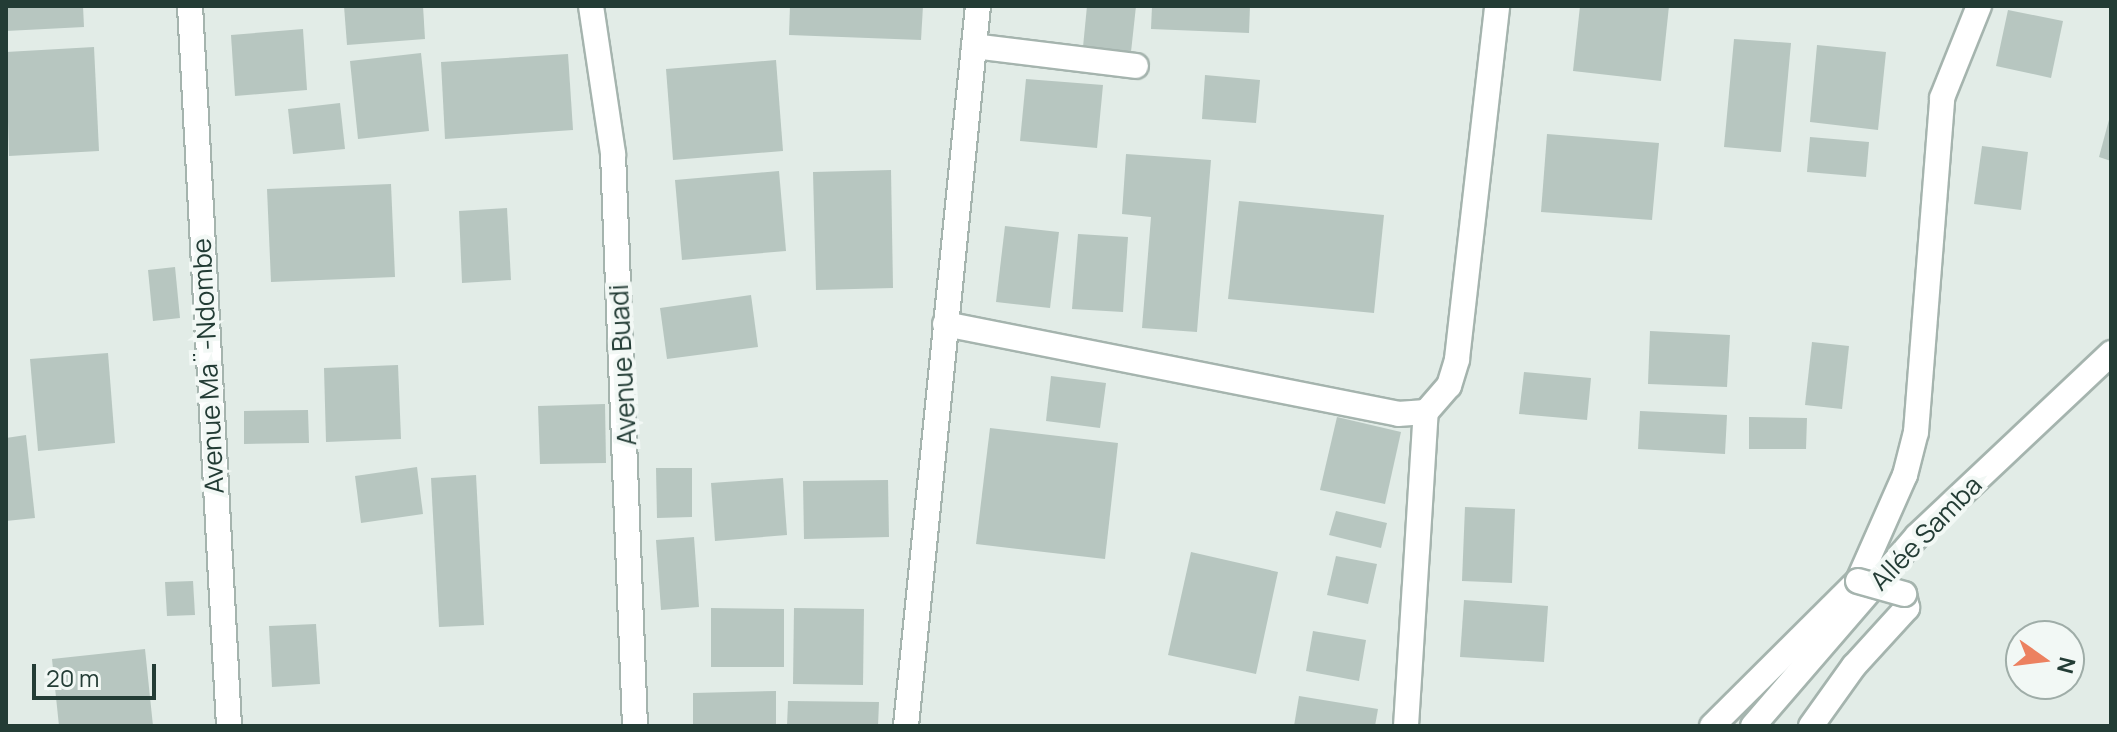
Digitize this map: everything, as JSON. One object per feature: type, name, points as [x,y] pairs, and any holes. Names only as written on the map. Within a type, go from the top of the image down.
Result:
[{"type":"street","name":"Avenue Ma¨-Ndombe","points":[[190,6],[229,726]]},
{"type":"street","name":"Avenue Buadi","points":[[591,6],[613,154],[635,726]]},
{"type":"street","points":[[906,726],[978,6]]},
{"type":"street","points":[[1406,726],[1426,412],[1449,386],[1457,359],[1497,6]]},
{"type":"street","points":[[1712,726],[1858,581],[1905,475],[1916,432],[1942,98],[1979,6]]},
{"type":"street","points":[[974,46],[1136,66]]},
{"type":"street","points":[[945,324],[1398,414],[1426,412]]},
{"type":"street","name":"Allée Samba","points":[[1753,726],[1917,536],[2111,353]]},
{"type":"street","points":[[1811,726],[1854,666],[1907,608],[1904,594],[1858,581]]},
{"type":"building","points":[[6,6],[83,6],[84,27],[6,31]]},
{"type":"building","points":[[344,6],[423,6],[425,39],[347,45]]},
{"type":"building","points":[[790,6],[923,6],[921,40],[789,35]]},
{"type":"building","points":[[1087,6],[1136,6],[1131,52],[1083,47]]},
{"type":"building","points":[[1152,6],[1250,6],[1249,33],[1151,29]]},
{"type":"building","points":[[1580,6],[1669,6],[1661,81],[1573,71]]},
{"type":"building","points":[[2008,10],[2063,21],[2051,78],[1996,66]]},
{"type":"building","points":[[303,29],[307,90],[235,96],[231,35]]},
{"type":"building","points":[[1734,39],[1791,43],[1781,152],[1724,147]]},
{"type":"building","points":[[1817,45],[1886,52],[1878,130],[1810,122]]},
{"type":"building","points":[[94,47],[99,151],[9,156],[6,52]]},
{"type":"building","points":[[421,53],[429,131],[358,139],[350,61]]},
{"type":"building","points":[[568,54],[573,130],[445,139],[441,62]]},
{"type":"building","points":[[776,60],[783,151],[673,160],[666,69]]},
{"type":"building","points":[[1205,75],[1260,80],[1256,123],[1202,119]]},
{"type":"building","points":[[1026,79],[1103,85],[1097,148],[1020,141]]},
{"type":"building","points":[[340,103],[345,149],[293,154],[288,109]]},
{"type":"building","points":[[2111,116],[2111,161],[2099,157]]},
{"type":"building","points":[[1547,134],[1659,143],[1652,220],[1541,212]]},
{"type":"building","points":[[1810,137],[1869,142],[1866,177],[1807,172]]},
{"type":"building","points":[[1982,146],[2028,152],[2021,210],[1974,204]]},
{"type":"building","points":[[1126,154],[1211,160],[1197,332],[1142,328],[1151,217],[1122,214]]},
{"type":"building","points":[[891,170],[893,288],[816,290],[813,172]]},
{"type":"building","points":[[779,171],[786,251],[682,260],[675,180]]},
{"type":"building","points":[[391,184],[395,277],[271,282],[267,189]]},
{"type":"building","points":[[1239,201],[1384,215],[1374,313],[1228,299]]},
{"type":"building","points":[[507,208],[511,280],[462,283],[459,211]]},
{"type":"building","points":[[1005,226],[1059,232],[1050,308],[996,302]]},
{"type":"building","points":[[1078,234],[1128,237],[1123,312],[1072,309]]},
{"type":"building","points":[[175,267],[180,318],[153,321],[148,270]]},
{"type":"building","points":[[751,295],[758,347],[667,359],[660,308]]},
{"type":"building","points":[[1650,331],[1730,335],[1727,387],[1648,384]]},
{"type":"building","points":[[1812,342],[1849,346],[1842,409],[1805,405]]},
{"type":"building","points":[[108,353],[115,443],[38,451],[30,359]]},
{"type":"building","points":[[398,365],[401,439],[326,442],[324,368]]},
{"type":"building","points":[[1524,372],[1591,378],[1587,420],[1519,414]]},
{"type":"building","points":[[1051,376],[1106,383],[1100,428],[1046,421]]},
{"type":"building","points":[[605,404],[606,463],[540,464],[538,406]]},
{"type":"building","points":[[308,410],[309,443],[244,444],[244,411]]},
{"type":"building","points":[[1640,411],[1727,415],[1725,454],[1638,449]]},
{"type":"building","points":[[1337,417],[1401,432],[1385,504],[1320,490]]},
{"type":"building","points":[[1749,417],[1807,418],[1806,449],[1749,449]]},
{"type":"building","points":[[990,428],[1118,443],[1105,559],[976,544]]},
{"type":"building","points":[[26,435],[35,518],[6,521],[6,438]]},
{"type":"building","points":[[417,467],[423,514],[361,523],[355,476]]},
{"type":"building","points":[[656,468],[692,468],[692,517],[657,518]]},
{"type":"building","points":[[476,475],[484,625],[439,627],[431,478]]},
{"type":"building","points":[[783,478],[787,535],[715,541],[711,483]]},
{"type":"building","points":[[888,480],[889,537],[804,539],[803,481]]},
{"type":"building","points":[[1465,507],[1515,509],[1512,583],[1462,581]]},
{"type":"building","points":[[1336,511],[1387,523],[1381,548],[1329,535]]},
{"type":"building","points":[[694,537],[699,607],[661,610],[656,540]]},
{"type":"building","points":[[1191,552],[1278,572],[1256,674],[1168,655]]},
{"type":"building","points":[[1336,556],[1377,564],[1368,604],[1327,595]]},
{"type":"building","points":[[193,581],[195,615],[167,616],[165,582]]},
{"type":"building","points":[[1464,600],[1548,606],[1544,662],[1460,657]]},
{"type":"building","points":[[711,608],[784,609],[784,667],[711,667]]},
{"type":"building","points":[[794,608],[864,609],[863,685],[793,684]]},
{"type":"building","points":[[316,624],[320,684],[272,687],[269,626]]},
{"type":"building","points":[[1313,631],[1366,640],[1359,681],[1306,671]]},
{"type":"building","points":[[145,649],[153,726],[59,726],[52,659]]},
{"type":"building","points":[[776,691],[776,726],[693,726],[693,693]]},
{"type":"building","points":[[1299,696],[1378,709],[1375,726],[1294,726]]},
{"type":"building","points":[[788,701],[879,702],[878,726],[787,726]]}]
